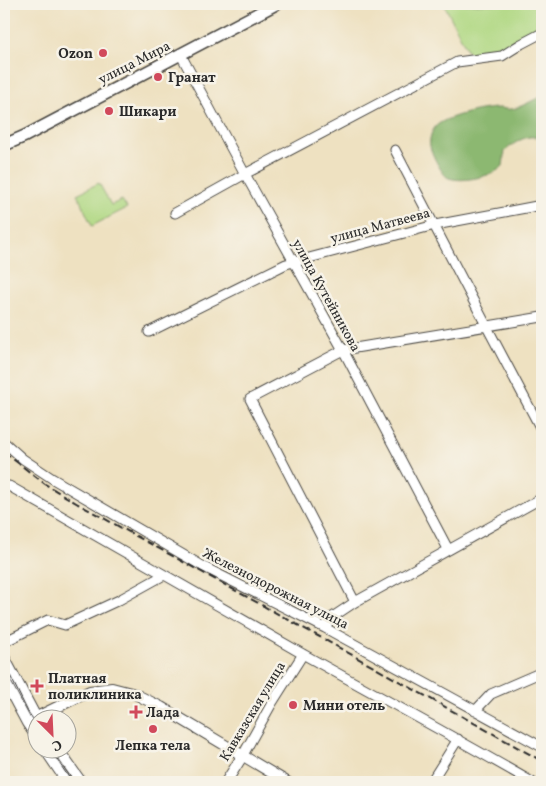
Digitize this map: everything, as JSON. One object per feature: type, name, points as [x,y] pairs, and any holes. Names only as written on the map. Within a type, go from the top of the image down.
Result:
[{"type":"main road","name":"улица Мира","points":[[4,144],[25,136],[276,4]]},
{"type":"street","points":[[175,213],[457,62],[502,56],[542,33]]},
{"type":"street","name":"улица Кутейникова","points":[[180,55],[343,350],[448,549]]},
{"type":"street","points":[[395,150],[542,430]]},
{"type":"street","name":"улица Матвеева","points":[[149,332],[286,264],[434,225],[542,205]]},
{"type":"street","points":[[355,602],[250,400],[343,350],[542,317]]},
{"type":"street","name":"Железнодорожная улица","points":[[4,442],[23,459],[156,540],[204,567],[325,628],[542,747]]},
{"type":"street","points":[[9,486],[302,654],[458,739],[532,782]]},
{"type":"street","points":[[325,628],[331,618],[355,602],[542,498]]},
{"type":"street","points":[[4,642],[48,620],[65,625],[119,600],[164,575]]},
{"type":"street","name":"Кавказская улица","points":[[226,782],[302,654]]},
{"type":"street","points":[[4,657],[28,710]]},
{"type":"street","points":[[475,711],[491,694],[542,672]]},
{"type":"street","points":[[4,680],[28,714]]},
{"type":"street","points":[[58,708],[90,691],[112,688],[135,694],[161,707],[288,782]]},
{"type":"street","points":[[431,782],[458,739]]},
{"type":"street","points":[[51,758],[67,782]]},
{"type":"street","points":[[64,758],[81,782]]},
{"type":"green space","points":[[444,4],[542,4],[542,23],[498,51],[470,56]]},
{"type":"green space","points":[[542,96],[542,140],[531,137],[515,143],[505,151],[503,166],[486,176],[462,180],[449,178],[444,174],[435,159],[430,145],[434,128],[439,124],[453,117],[477,111],[493,108],[514,109]]},
{"type":"green space","points":[[99,183],[111,205],[122,200],[127,208],[92,226],[77,194]]},
{"type":"tram line","points":[[4,663],[28,712]]},
{"type":"tram line","points":[[56,758],[72,782]]},
{"type":"railway","points":[[4,452],[45,484],[78,504],[542,761]]},
{"type":"place","name":"Ozon","points":[[103,53]]},
{"type":"place","name":"Гранат","points":[[158,77]]},
{"type":"place","name":"Шикари","points":[[109,111]]},
{"type":"place","name":"Платная поликлиника","points":[[37,686]]},
{"type":"place","name":"Мини отель","points":[[293,705]]},
{"type":"place","name":"Лада","points":[[136,712]]},
{"type":"place","name":"Лепка тела","points":[[153,729]]}]
